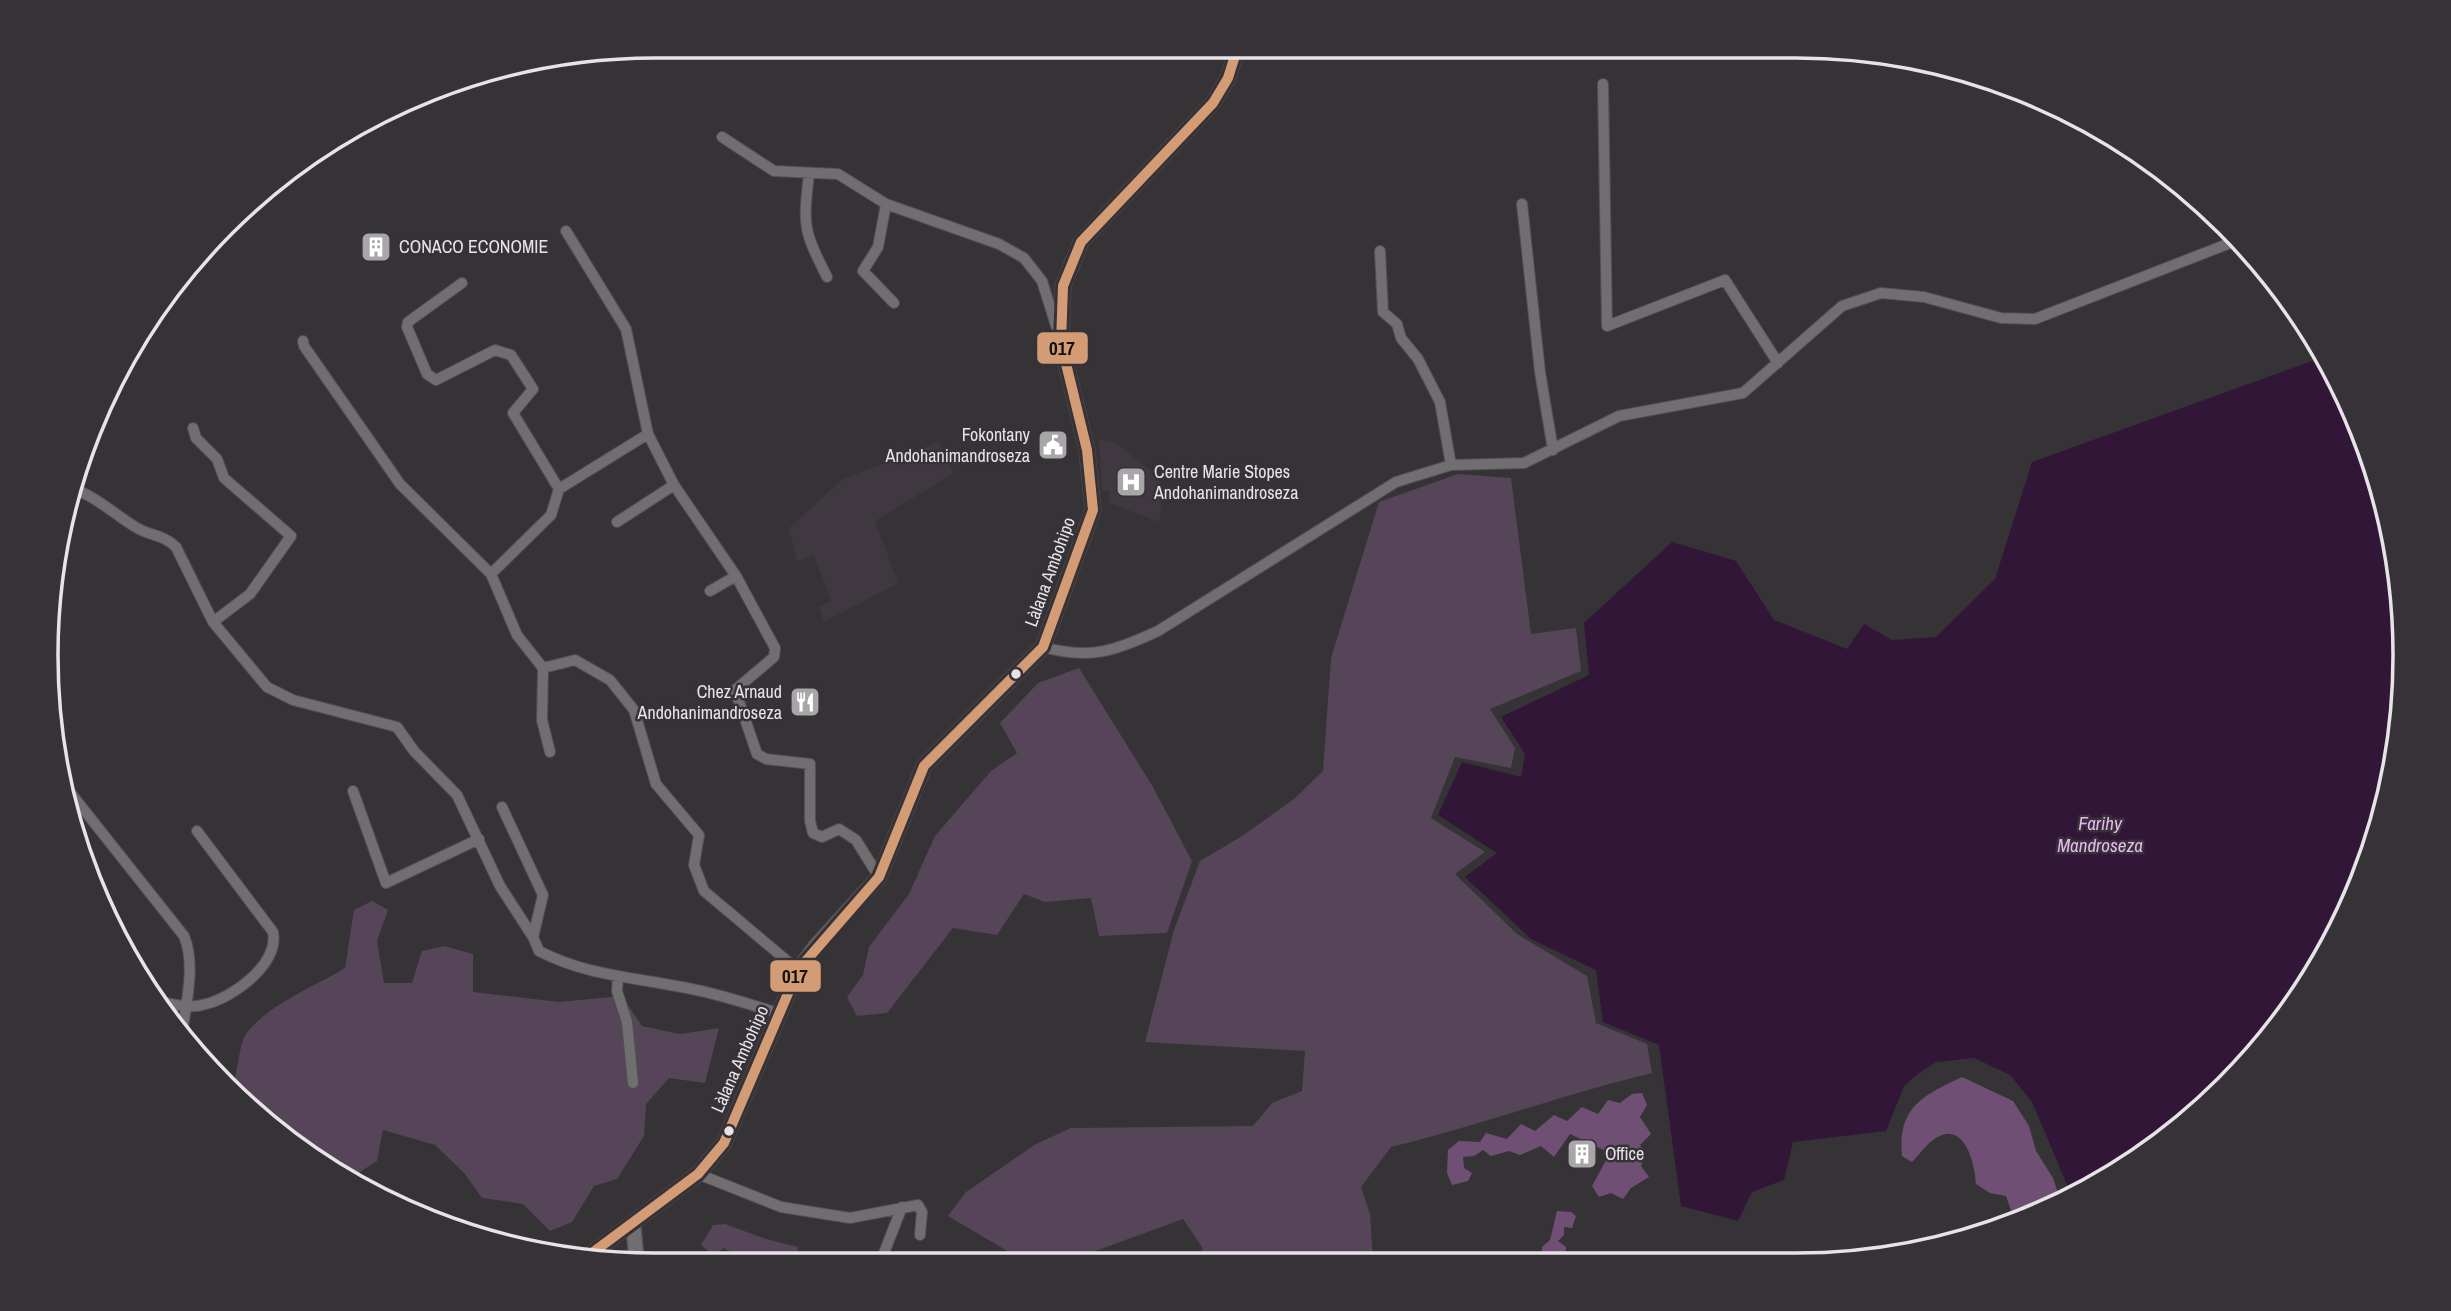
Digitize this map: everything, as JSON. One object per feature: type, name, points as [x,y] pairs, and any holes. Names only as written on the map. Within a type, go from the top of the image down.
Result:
[{"type":"street","name":"Làlana Ambohipo","points":[[596,1250],[698,1174],[724,1143],[798,970],[816,946],[879,877],[924,766],[1043,647],[1093,510],[1087,450],[1061,343],[1063,286],[1081,242],[1213,103],[1228,78],[1234,58]]},
{"type":"street","points":[[1603,84],[1607,326],[1726,280],[1778,363]]},
{"type":"street","points":[[722,138],[774,171],[838,174],[886,204],[999,244],[1024,258],[1042,281],[1061,343]]},
{"type":"street","points":[[809,174],[803,220],[806,236],[827,277]]},
{"type":"street","points":[[886,204],[878,247],[862,267],[894,303]]},
{"type":"street","points":[[1522,204],[1541,372],[1553,450]]},
{"type":"street","points":[[566,231],[626,330],[648,434],[674,485],[736,576],[775,648],[774,657],[735,690],[757,754],[766,759],[810,764],[810,821],[813,833],[822,836],[839,830],[849,834],[879,877]]},
{"type":"street","points":[[1043,647],[1068,654],[1096,654],[1125,646],[1158,631],[1396,482],[1451,465],[1524,463],[1619,416],[1743,393],[1842,306],[1881,293],[1924,297],[2001,318],[2035,319],[2228,244]]},
{"type":"street","points":[[1380,251],[1384,312],[1397,324],[1401,338],[1419,359],[1440,402],[1451,465]]},
{"type":"street","points":[[462,283],[408,322],[407,327],[427,374],[436,380],[495,350],[511,355],[533,389],[513,413],[559,489]]},
{"type":"street","points":[[303,341],[400,484],[491,574],[517,635],[543,668],[542,720],[550,752]]},
{"type":"street","points":[[193,428],[196,438],[217,460],[224,478],[291,536],[250,594],[213,622]]},
{"type":"street","points":[[491,574],[551,515],[559,489],[648,434]]},
{"type":"street","points":[[617,522],[674,485]]},
{"type":"street","points":[[80,492],[136,527],[168,539],[176,548],[213,622],[267,687],[293,700],[397,727],[414,751],[457,795],[500,886],[539,951],[565,965],[618,978],[718,994],[781,1014]]},
{"type":"street","points":[[710,592],[736,576]]},
{"type":"street","points":[[543,668],[575,660],[610,680],[634,710],[656,784],[699,835],[694,864],[704,891],[798,970]]},
{"type":"street","points":[[353,791],[386,883],[479,839]]},
{"type":"street","points":[[75,798],[184,936],[190,948],[184,1022]]},
{"type":"street","points":[[502,807],[543,895],[533,937]]},
{"type":"street","points":[[170,1004],[186,1007],[207,1004],[228,995],[266,964],[275,940],[273,932],[197,831]]},
{"type":"street","points":[[618,978],[617,991],[627,1022],[633,1083]]},
{"type":"street","points":[[698,1174],[781,1207],[850,1218],[902,1207],[921,1207],[920,1235]]},
{"type":"street","points":[[884,1253],[902,1207]]},
{"type":"street","points":[[633,1223],[637,1253]]},
{"type":"shaded area","name":"Centre Marie Stopes Andohanimandroseza","points":[[1099,439],[1114,442],[1157,475],[1163,493],[1159,522],[1109,503],[1110,491],[1102,490]]},
{"type":"shaded area","points":[[939,442],[954,473],[875,521],[898,583],[824,622],[819,607],[831,601],[814,555],[797,562],[789,528],[843,479]]},
{"type":"shaded area","points":[[1458,474],[1511,478],[1531,634],[1576,628],[1581,671],[1490,709],[1515,748],[1511,768],[1455,757],[1431,818],[1485,852],[1455,874],[1517,934],[1587,976],[1596,1023],[1647,1044],[1652,1073],[1391,1147],[1361,1187],[1370,1214],[1373,1253],[1202,1253],[1202,1247],[1183,1219],[1090,1253],[1009,1252],[948,1216],[966,1192],[1036,1144],[1071,1128],[1253,1126],[1272,1103],[1302,1091],[1305,1051],[1145,1042],[1174,930],[1200,861],[1242,836],[1294,799],[1323,771],[1331,658],[1379,502]]},
{"type":"shaded area","points":[[1079,668],[1153,787],[1192,861],[1167,933],[1099,936],[1091,898],[1045,902],[1024,894],[997,935],[953,928],[887,1013],[857,1016],[847,997],[863,975],[869,947],[909,894],[935,836],[991,771],[1017,753],[1000,723],[1038,683]]},
{"type":"shaded area","points":[[372,901],[388,910],[377,941],[384,983],[412,983],[422,951],[444,946],[473,954],[473,992],[559,1002],[622,996],[642,1026],[680,1034],[719,1028],[705,1083],[669,1078],[646,1104],[644,1136],[617,1179],[594,1186],[572,1222],[550,1231],[523,1204],[482,1198],[464,1173],[435,1145],[383,1130],[377,1161],[358,1173],[323,1153],[292,1130],[234,1079],[246,1034],[255,1023],[292,997],[345,968],[354,910]]},
{"type":"shaded area","points":[[1962,1077],[2013,1101],[2029,1126],[2036,1151],[2053,1178],[2058,1193],[2012,1213],[2006,1196],[1990,1193],[1976,1184],[1971,1156],[1961,1140],[1954,1135],[1946,1134],[1936,1138],[1912,1162],[1902,1156],[1904,1126],[1909,1114],[1936,1090]]},
{"type":"shaded area","points":[[1642,1093],[1647,1105],[1640,1117],[1651,1134],[1640,1145],[1645,1153],[1641,1166],[1649,1177],[1631,1188],[1623,1199],[1611,1193],[1599,1197],[1592,1186],[1610,1153],[1570,1134],[1554,1157],[1541,1146],[1520,1155],[1509,1151],[1491,1156],[1483,1150],[1474,1156],[1463,1157],[1464,1168],[1472,1173],[1468,1181],[1452,1185],[1447,1173],[1448,1150],[1459,1141],[1480,1142],[1486,1133],[1507,1139],[1521,1124],[1535,1131],[1554,1115],[1567,1121],[1582,1107],[1598,1114],[1608,1100],[1620,1103],[1632,1094]]},
{"type":"shaded area","points":[[1557,1211],[1571,1212],[1576,1216],[1572,1228],[1564,1227],[1564,1235],[1558,1241],[1566,1247],[1566,1253],[1542,1253],[1542,1247],[1550,1240]]},
{"type":"shaded area","points":[[725,1224],[798,1247],[797,1253],[734,1253],[723,1248],[719,1253],[707,1253],[708,1251],[701,1245],[713,1225]]},
{"type":"water","name":"Farihy Mandroseza","points":[[2315,360],[2332,391],[2362,463],[2382,539],[2392,616],[2392,695],[2382,772],[2362,848],[2332,920],[2293,988],[2245,1050],[2218,1078],[2190,1105],[2128,1153],[2068,1187],[2032,1102],[2010,1075],[1974,1058],[1936,1062],[1919,1073],[1904,1086],[1886,1131],[1793,1142],[1784,1180],[1752,1192],[1738,1221],[1681,1206],[1659,1045],[1603,1022],[1596,970],[1531,939],[1465,877],[1497,853],[1438,815],[1462,762],[1521,777],[1525,754],[1501,717],[1589,675],[1584,623],[1672,542],[1736,561],[1774,620],[1847,649],[1864,624],[1892,640],[1936,637],[1995,579],[2032,462]]},
{"type":"transit line","name":"017","points":[[596,1250],[698,1174],[724,1143],[798,970],[879,877],[924,766],[1043,647],[1093,510],[1087,450],[1061,343],[1063,286],[1081,242],[1213,103],[1228,78],[1234,58]]},
{"type":"place","name":"CONACO ECONOMIE","points":[[376,247]]},
{"type":"place","name":"Fokontany Andohanimandroseza","points":[[1053,445]]},
{"type":"place","name":"Centre Marie Stopes Andohanimandroseza","points":[[1131,482]]},
{"type":"place","name":"Chez Arnaud Andohanimandroseza","points":[[805,702]]},
{"type":"place","name":"Office","points":[[1582,1154]]}]
